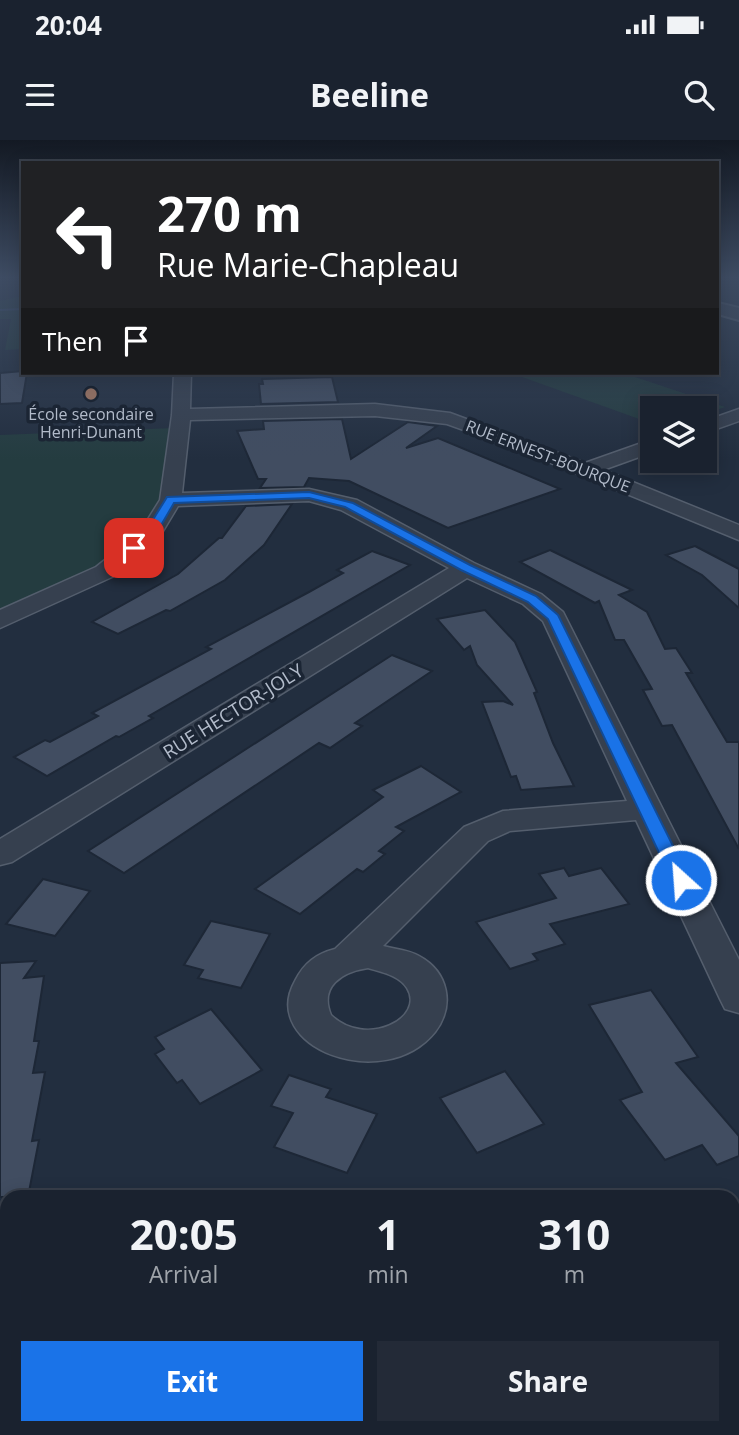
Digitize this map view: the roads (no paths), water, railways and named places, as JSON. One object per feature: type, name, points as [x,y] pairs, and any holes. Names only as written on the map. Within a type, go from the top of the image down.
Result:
[{"type":"street","points":[[0,620],[104,572],[149,536],[170,500],[181,415],[182,375]]},
{"type":"street","name":"RUE ERNEST-BOURQUE","points":[[181,415],[375,410],[425,414],[470,425],[586,469],[739,533]]},
{"type":"street","points":[[717,423],[739,415]]},
{"type":"street","points":[[717,429],[739,436]]},
{"type":"street","points":[[586,469],[640,450]]},
{"type":"street","points":[[170,500],[309,495],[329,498],[349,505],[466,568],[532,599],[554,617],[739,999]]},
{"type":"street","name":"RUE HECTOR-JOLY","points":[[0,854],[466,568]]},
{"type":"street","points":[[348,958],[476,834],[503,821],[646,809]]},
{"type":"place","name":"École secondaire Henri-Dunant","points":[[91,394]]}]
